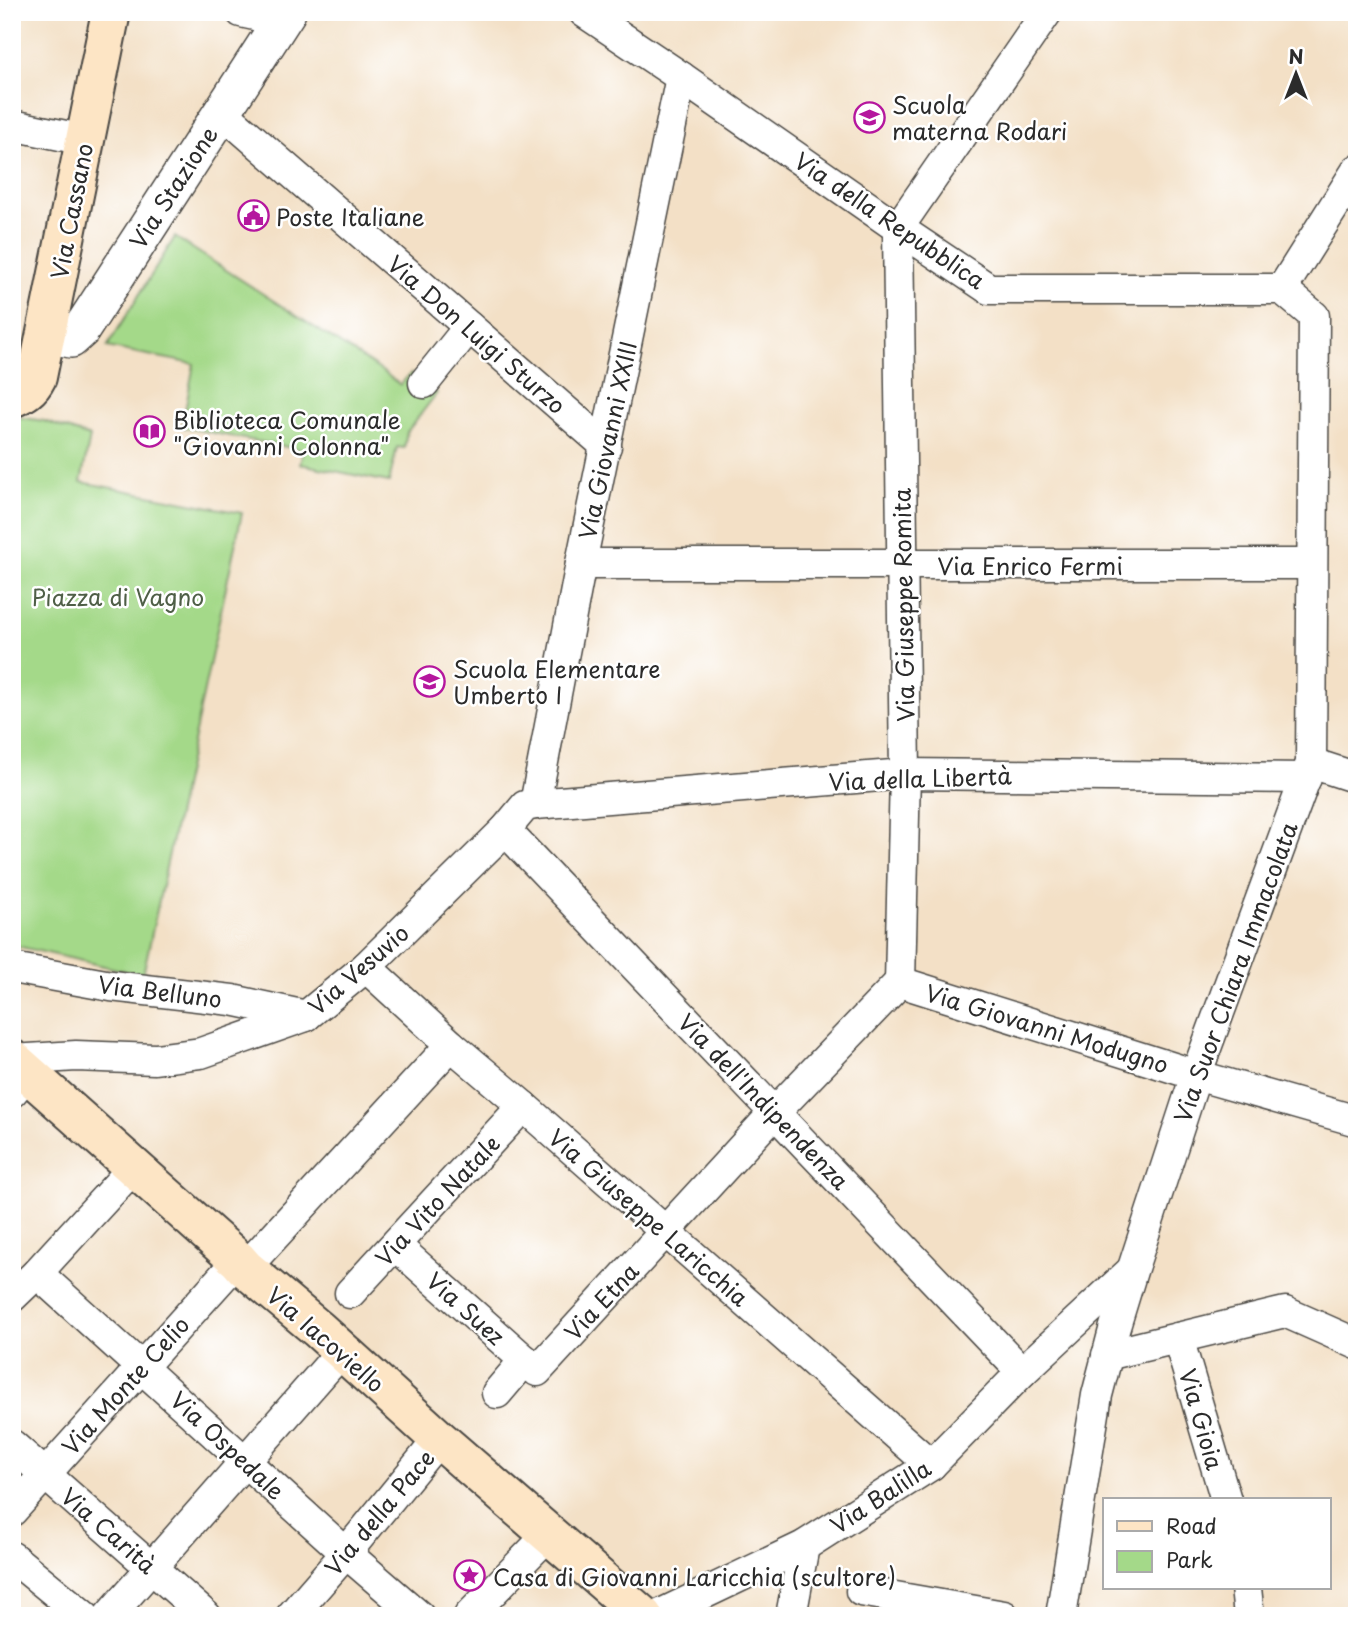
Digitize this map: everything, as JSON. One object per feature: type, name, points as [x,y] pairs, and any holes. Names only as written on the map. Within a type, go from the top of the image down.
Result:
[{"type":"main road","name":"Via Cassano","points":[[12,398],[23,394],[37,377],[111,12]]},
{"type":"main road","name":"Via Iacoviello","points":[[16,1071],[134,1167],[439,1439],[643,1616]]},
{"type":"street","points":[[242,12],[284,17]]},
{"type":"street","name":"Via della Repubblica","points":[[584,12],[989,289],[1282,289]]},
{"type":"street","points":[[898,228],[1047,12]]},
{"type":"street","name":"Via Stazione","points":[[46,334],[71,339],[81,330],[284,17]]},
{"type":"street","name":"Via Giovanni XXIII","points":[[535,804],[681,77]]},
{"type":"street","name":"Via Don Luigi Sturzo","points":[[222,111],[606,446]]},
{"type":"street","points":[[12,125],[85,140]]},
{"type":"street","points":[[1282,289],[1357,170]]},
{"type":"street","name":"Via Giuseppe Romita","points":[[898,228],[905,774],[900,982]]},
{"type":"street","name":"Via Suor Chiara Immacolata","points":[[1061,1616],[1097,1395],[1107,1355],[1196,1074],[1308,771],[1314,316],[1282,289]]},
{"type":"street","points":[[424,383],[469,327]]},
{"type":"street","name":"Via Enrico Fermi","points":[[581,565],[1311,564]]},
{"type":"street","name":"Via della Libertà","points":[[535,804],[905,774],[1308,771],[1357,778]]},
{"type":"street","name":"Via Vesuvio","points":[[16,1071],[76,1056],[155,1059],[201,1053],[306,1016],[366,967],[505,830],[525,806],[535,804]]},
{"type":"street","name":"Via dell'Indipendenza","points":[[505,830],[1022,1372]]},
{"type":"street","name":"Via Giuseppe Laricchia","points":[[366,967],[451,1045],[931,1465]]},
{"type":"street","name":"Via Belluno","points":[[12,968],[111,986],[232,1000],[306,1016]]},
{"type":"street","name":"Via Giovanni Modugno","points":[[900,982],[1357,1121]]},
{"type":"street","name":"Via Etna","points":[[497,1393],[531,1366],[666,1231],[900,982]]},
{"type":"street","name":"Via Monte Celio","points":[[12,1511],[142,1366],[451,1045]]},
{"type":"street","name":"Via Vito Natale","points":[[350,1293],[523,1106]]},
{"type":"street","points":[[12,1297],[134,1167]]},
{"type":"street","name":"Via Suez","points":[[395,1245],[531,1366]]},
{"type":"street","name":"Via Balilla","points":[[657,1616],[804,1546],[931,1465],[1022,1372],[1132,1271]]},
{"type":"street","name":"Via Ospedale","points":[[37,1273],[419,1616]]},
{"type":"street","points":[[1107,1355],[1285,1312],[1357,1344]]},
{"type":"street","name":"Via Gioia","points":[[1178,1338],[1225,1498]]},
{"type":"street","points":[[109,1616],[342,1351]]},
{"type":"street","name":"Via della Pace","points":[[291,1616],[439,1439]]},
{"type":"street","name":"Via Carità","points":[[12,1445],[206,1616]]},
{"type":"street","points":[[469,1616],[548,1535]]},
{"type":"street","points":[[791,1616],[804,1546]]},
{"type":"street","points":[[12,1557],[84,1616]]},
{"type":"street","points":[[1246,1590],[1249,1616]]},
{"type":"street","points":[[861,1591],[944,1610],[1004,1616]]},
{"type":"green space","points":[[175,237],[400,385],[411,373],[437,393],[407,432],[404,448],[397,447],[389,482],[300,464],[303,450],[182,427],[194,364],[107,347]]},
{"type":"green space","name":"Piazza di Vagno","points":[[12,416],[44,421],[90,437],[81,482],[242,513],[143,975],[12,945]]},
{"type":"place","name":"Scuola materna Rodari","points":[[869,117]]},
{"type":"place","name":"Poste Italiane","points":[[253,216]]},
{"type":"place","name":"Biblioteca Comunale \"Giovanni Colonna\"","points":[[150,432]]},
{"type":"place","name":"Scuola Elementare Umberto I","points":[[430,681]]},
{"type":"place","name":"Casa di Giovanni Laricchia (scultore)","points":[[470,1576]]}]
